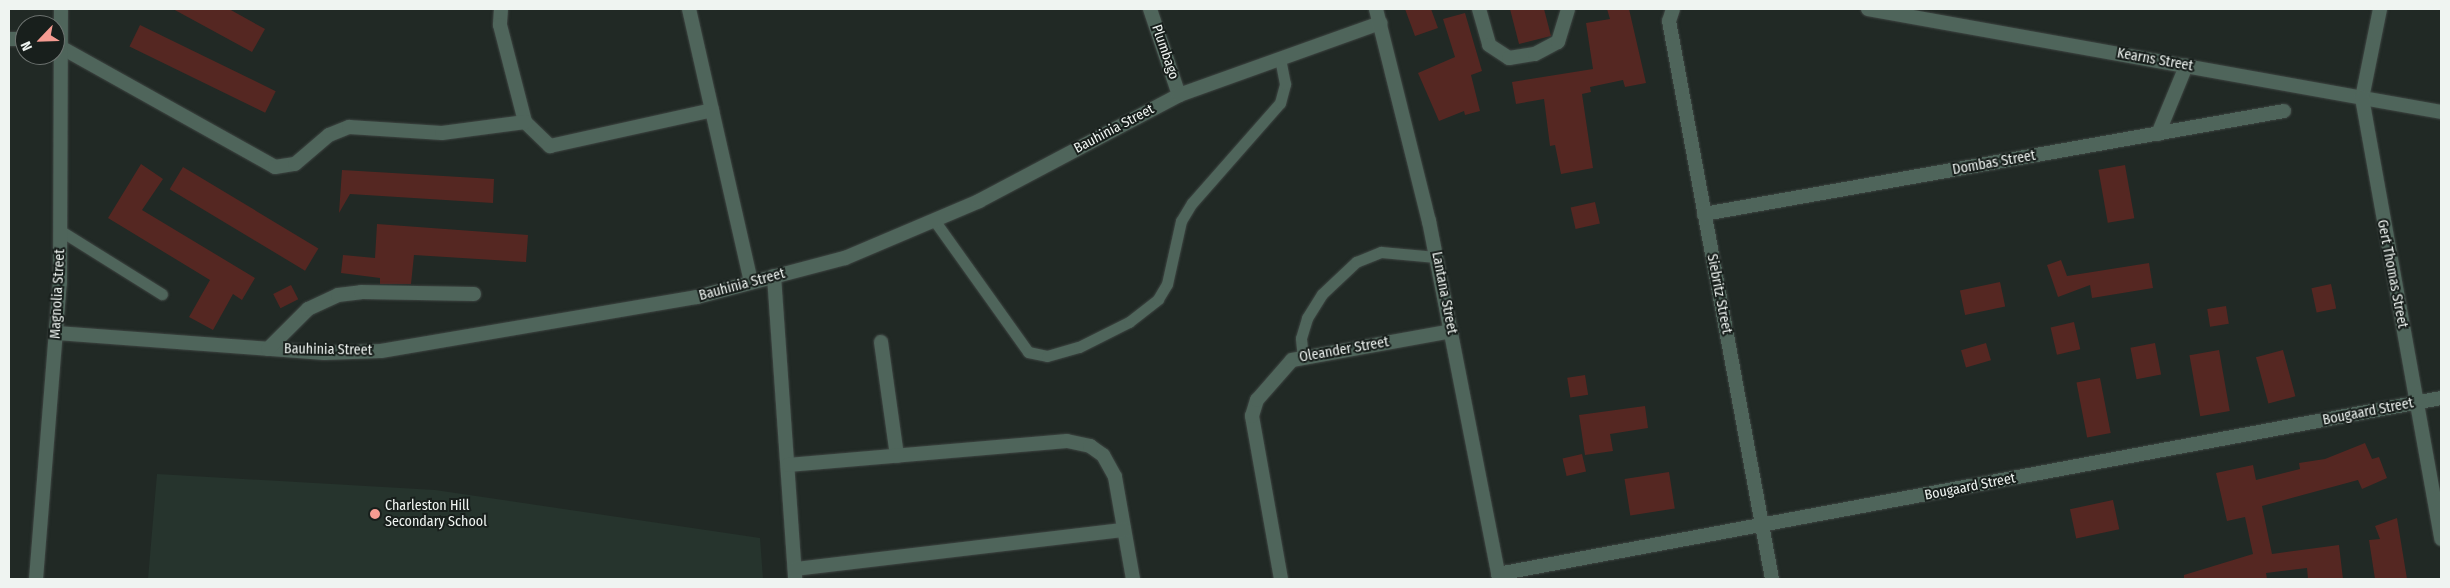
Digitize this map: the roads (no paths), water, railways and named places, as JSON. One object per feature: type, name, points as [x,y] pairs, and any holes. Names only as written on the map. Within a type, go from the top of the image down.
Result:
[{"type":"street","points":[[501,9],[500,25],[525,122],[541,142],[557,148],[712,110]]},
{"type":"street","points":[[689,9],[751,282]]},
{"type":"street","name":"Plumbago","points":[[1150,9],[1179,94]]},
{"type":"street","name":"Lantana Street","points":[[1376,9],[1436,257],[1498,577]]},
{"type":"street","points":[[1479,9],[1489,45],[1509,58],[1535,54],[1558,42],[1568,9]]},
{"type":"street","name":"Siebritz Street","points":[[1673,9],[1669,21],[1772,579]]},
{"type":"street","name":"Kearns Street","points":[[1868,9],[2441,112]]},
{"type":"street","name":"Gert Thomas Street","points":[[2380,9],[2362,98],[2441,539]]},
{"type":"street","name":"Bauhinia Street","points":[[57,333],[268,349],[381,351],[697,297],[845,258],[934,220],[1179,94],[1380,23]]},
{"type":"street","points":[[65,48],[275,168],[295,164],[329,134],[349,127],[442,133],[525,122]]},
{"type":"street","name":"Magnolia Street","points":[[36,579],[57,333],[61,231],[58,65]]},
{"type":"street","points":[[2158,134],[2186,66]]},
{"type":"street","name":"Dombas Street","points":[[1704,214],[2284,111]]},
{"type":"street","points":[[774,276],[795,574],[1124,530]]},
{"type":"street","points":[[268,349],[308,308],[338,296],[361,292],[474,294]]},
{"type":"street","name":"Oleander Street","points":[[1281,579],[1252,416],[1257,400],[1278,371],[1303,358],[1451,331]]},
{"type":"street","points":[[881,342],[897,456]]},
{"type":"street","name":"Bougaard Street","points":[[1498,577],[2441,398]]},
{"type":"street","points":[[788,465],[1067,441],[1090,446],[1103,456],[1115,477],[1133,579]]},
{"type":"lane","points":[[934,220],[1028,352],[1047,356],[1079,347],[1128,322],[1158,300],[1167,284],[1181,221],[1192,203],[1280,103],[1285,84],[1280,59]]},
{"type":"lane","points":[[61,231],[162,294]]},
{"type":"lane","points":[[1303,358],[1301,338],[1307,318],[1322,294],[1356,262],[1381,252],[1436,257]]},
{"type":"place","name":"Charleston Hill Secondary School","points":[[375,514]]}]
